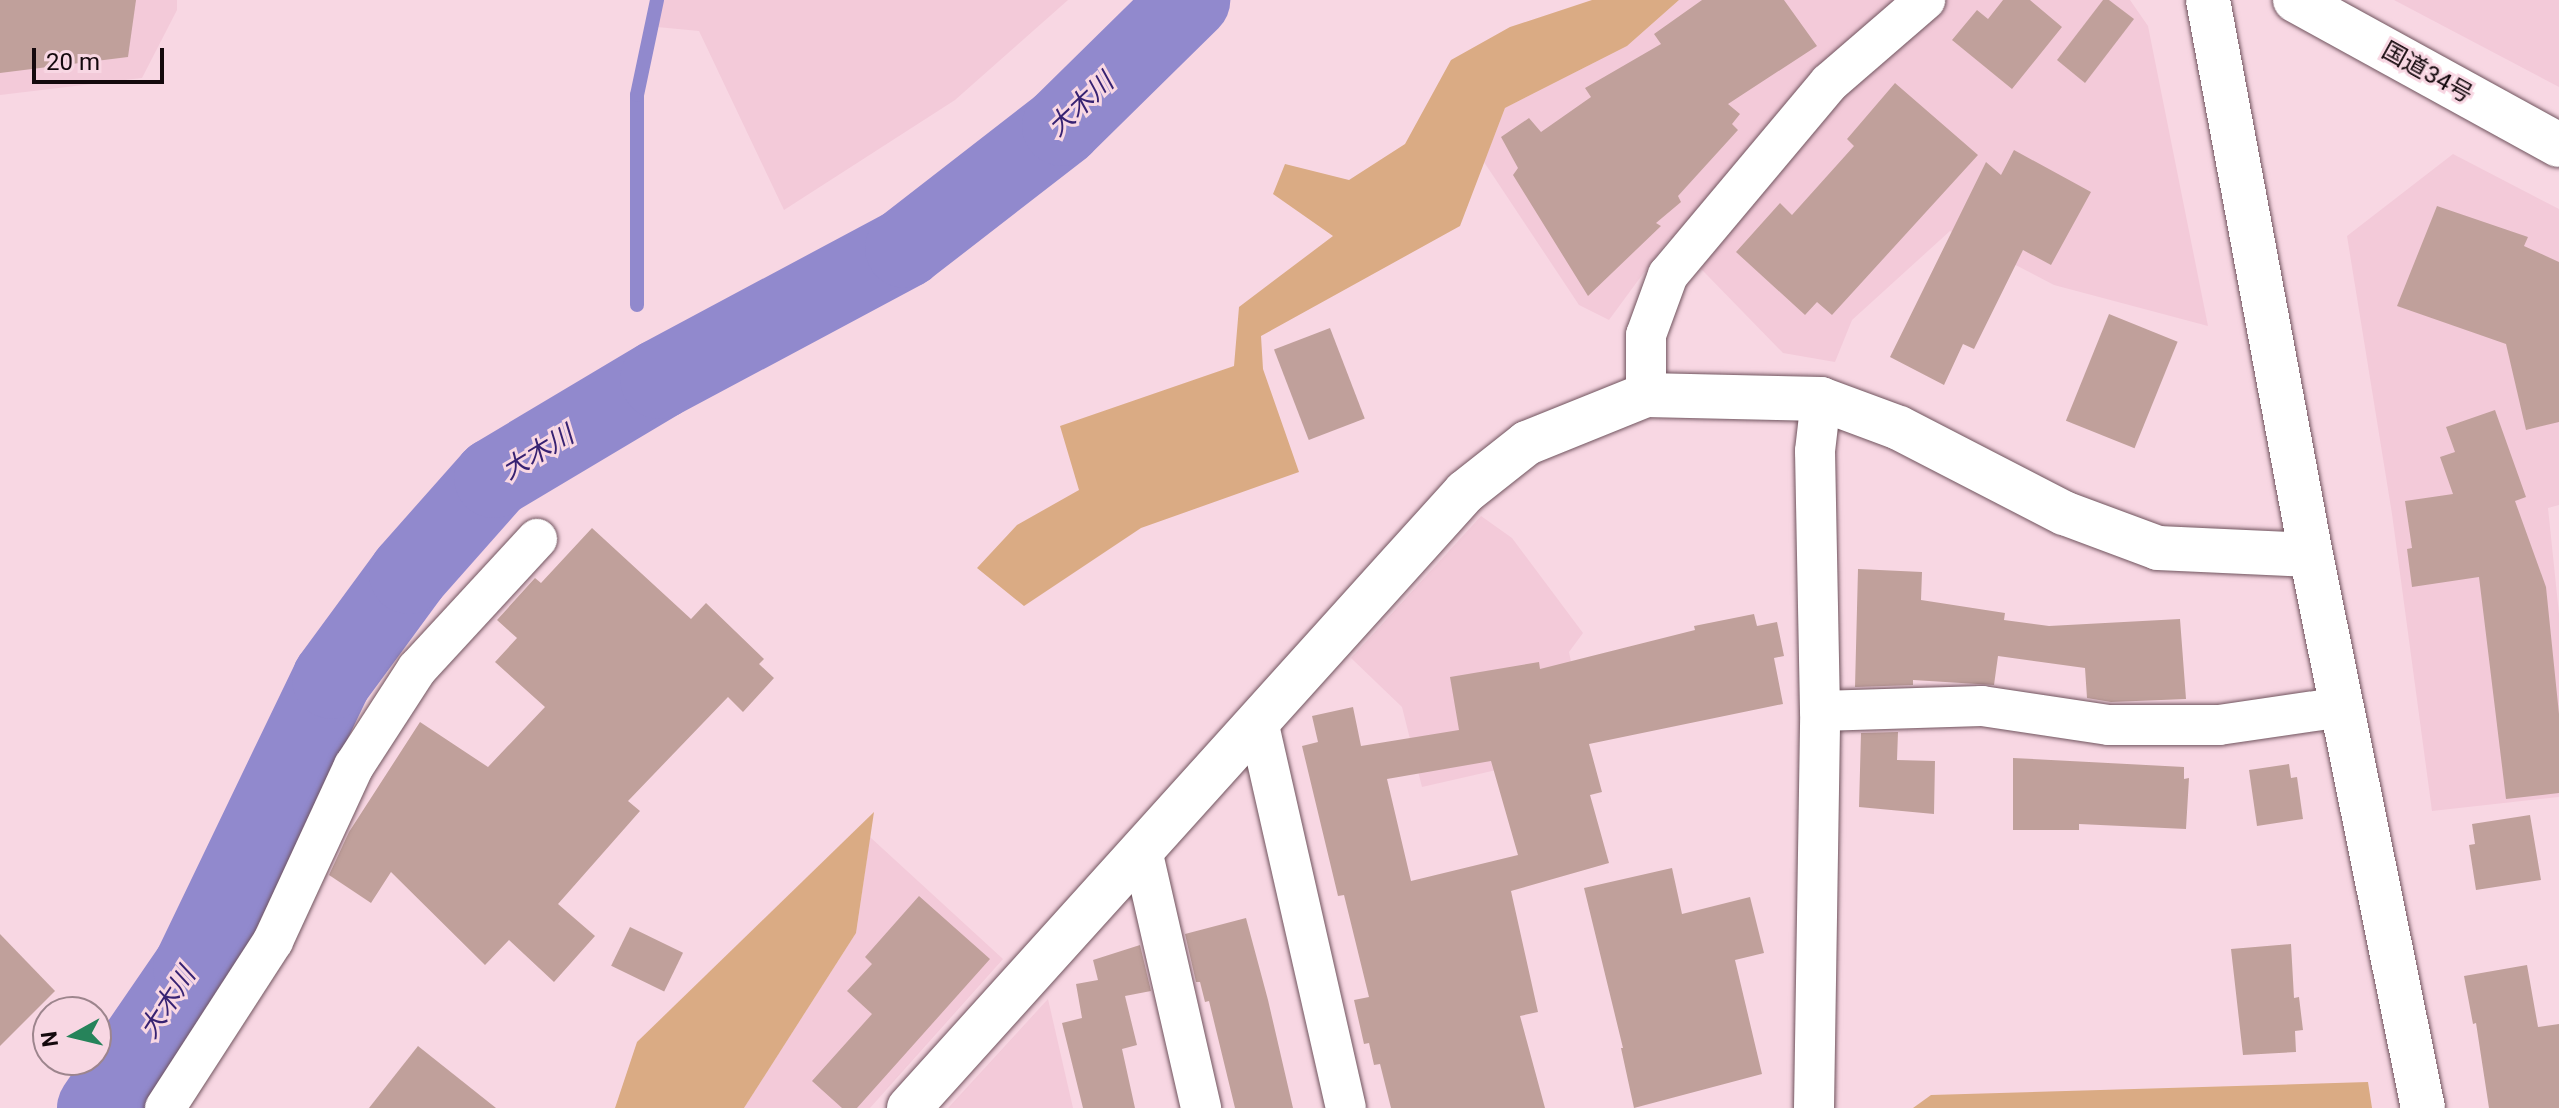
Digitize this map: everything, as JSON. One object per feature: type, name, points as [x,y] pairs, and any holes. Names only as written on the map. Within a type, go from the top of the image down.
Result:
[{"type":"main road","points":[[2208,0],[2311,555],[2423,1108]]},
{"type":"main road","name":"国道34号","points":[[2295,0],[2559,145]]},
{"type":"main road","points":[[909,1108],[1465,492],[1527,443],[1646,395],[1821,399],[1899,428],[2064,513],[2158,548],[2311,555]]},
{"type":"street","points":[[1646,395],[1646,335],[1668,275],[1829,83],[1925,0]]},
{"type":"street","points":[[1814,1108],[1820,711],[1815,451],[1821,399]]},
{"type":"street","points":[[165,1108],[273,941],[354,766],[417,669],[537,539]]},
{"type":"street","points":[[1820,711],[1982,706],[2109,725],[2219,725],[2342,707]]},
{"type":"street","points":[[1258,721],[1346,1108]]},
{"type":"street","points":[[1142,850],[1201,1108]]},
{"type":"shaded area","points":[[0,0],[177,0],[177,10],[142,78],[0,95]]},
{"type":"shaded area","points":[[663,0],[1068,0],[955,100],[784,210],[699,31],[657,27]]},
{"type":"shaded area","points":[[1592,0],[1679,0],[1627,46],[1505,108],[1460,226],[1261,336],[1263,369],[1299,472],[1141,528],[1024,606],[977,568],[1017,525],[1079,490],[1060,426],[1234,366],[1239,307],[1333,236],[1273,194],[1285,164],[1349,180],[1405,144],[1451,60],[1510,27]]},
{"type":"shaded area","points":[[1679,0],[2130,0],[2148,26],[2208,326],[2054,285],[1950,231],[1852,320],[1835,362],[1783,353],[1670,237],[1609,320],[1579,305],[1484,162],[1505,108],[1627,46]]},
{"type":"shaded area","points":[[2394,0],[2559,0],[2559,87]]},
{"type":"shaded area","points":[[2453,154],[2559,209],[2559,505],[2548,508],[2559,614],[2559,797],[2432,811],[2392,514],[2347,236]]},
{"type":"shaded area","points":[[1481,516],[1512,538],[1583,633],[1569,652],[1589,749],[1422,787],[1402,707],[1351,658]]},
{"type":"shaded area","points":[[874,812],[856,933],[744,1108],[615,1108],[637,1042]]},
{"type":"shaded area","points":[[870,837],[1003,959],[870,1108],[744,1108],[856,933]]},
{"type":"shaded area","points":[[1048,999],[1073,1108],[948,1108]]},
{"type":"shaded area","points":[[2368,1082],[2372,1108],[1913,1108],[1931,1095]]},
{"type":"building","points":[[0,0],[136,0],[128,57],[0,73]]},
{"type":"building","points":[[1702,0],[1784,0],[1817,46],[1728,104],[1740,114],[1732,124],[1738,130],[1678,196],[1681,202],[1656,223],[1661,226],[1588,296],[1513,175],[1518,168],[1501,137],[1529,118],[1541,132],[1591,97],[1585,88],[1661,44],[1654,34]]},
{"type":"building","points":[[2003,0],[2030,0],[2062,27],[2012,89],[1952,40],[1977,10],[1988,19]]},
{"type":"building","points":[[2103,0],[2109,0],[2134,19],[2085,83],[2057,60]]},
{"type":"building","points":[[1895,83],[1978,155],[1832,315],[1817,302],[1805,315],[1736,252],[1780,203],[1792,215],[1854,146],[1847,139]]},
{"type":"building","points":[[2014,150],[2091,192],[2051,265],[2023,250],[1974,349],[1963,344],[1944,385],[1890,357],[1986,162],[2001,175]]},
{"type":"building","points":[[2437,206],[2528,237],[2524,246],[2559,262],[2559,422],[2526,430],[2506,344],[2397,306]]},
{"type":"building","points":[[2109,314],[2178,342],[2135,448],[2066,421]]},
{"type":"building","points":[[1330,328],[1365,419],[1309,440],[1274,350]]},
{"type":"building","points":[[2495,410],[2526,497],[2515,501],[2546,587],[2559,714],[2559,793],[2506,799],[2479,577],[2412,587],[2407,549],[2412,548],[2405,501],[2453,494],[2440,457],[2455,452],[2446,427]]},
{"type":"building","points":[[592,528],[691,619],[706,603],[764,659],[759,664],[774,678],[743,712],[728,697],[628,801],[640,811],[558,904],[595,936],[554,982],[509,940],[485,965],[391,872],[371,903],[329,875],[349,832],[420,722],[488,767],[545,707],[495,662],[517,638],[497,620],[535,578],[541,583]]},
{"type":"building","points":[[1858,569],[1922,572],[1921,600],[2005,613],[2004,620],[2049,626],[2180,619],[2186,699],[2111,702],[2087,698],[2085,668],[1998,656],[1994,685],[1913,680],[1913,685],[1855,687]]},
{"type":"building","points":[[1754,614],[1757,626],[1777,622],[1784,656],[1774,658],[1783,704],[1589,744],[1602,792],[1590,795],[1609,863],[1511,891],[1538,1012],[1520,1016],[1545,1108],[1391,1108],[1380,1064],[1374,1065],[1369,1043],[1364,1044],[1354,1000],[1369,997],[1344,895],[1338,896],[1302,746],[1318,742],[1312,716],[1353,707],[1361,746],[1459,730],[1450,677],[1539,662],[1540,669],[1695,630],[1694,626]],"holes":[[[1491,761],[1518,855],[1411,881],[1387,779]]]},
{"type":"building","points":[[1898,732],[1897,760],[1935,761],[1934,814],[1859,807],[1861,733]]},
{"type":"building","points":[[2013,758],[2184,767],[2184,779],[2189,778],[2186,829],[2079,824],[2079,830],[2013,830]]},
{"type":"building","points":[[2289,764],[2291,778],[2297,777],[2303,819],[2257,826],[2249,770]]},
{"type":"building","points":[[2530,815],[2541,880],[2476,890],[2469,845],[2475,844],[2472,824]]},
{"type":"building","points":[[1672,868],[1682,914],[1750,897],[1764,953],[1735,960],[1762,1074],[1634,1108],[1623,1048],[1584,888]]},
{"type":"building","points":[[919,896],[990,959],[857,1108],[842,1108],[812,1081],[872,1014],[847,991],[872,964],[865,957]]},
{"type":"building","points":[[1246,918],[1293,1108],[1235,1108],[1209,1001],[1205,1002],[1200,982],[1196,982],[1185,934]]},
{"type":"building","points":[[630,927],[683,953],[664,992],[611,966]]},
{"type":"building","points":[[0,934],[55,991],[50,996],[32,996],[32,1014],[0,1046]]},
{"type":"building","points":[[2291,944],[2294,998],[2299,997],[2303,1030],[2295,1031],[2296,1052],[2243,1055],[2231,949]]},
{"type":"building","points":[[1140,945],[1151,991],[1125,996],[1137,1045],[1122,1049],[1135,1108],[1083,1108],[1062,1023],[1082,1018],[1076,984],[1098,980],[1093,960]]},
{"type":"building","points":[[2527,965],[2538,1027],[2559,1024],[2559,1108],[2489,1108],[2476,1023],[2473,1024],[2464,976]]},
{"type":"building","points":[[418,1046],[496,1108],[369,1108]]},
{"type":"waterway","points":[[637,305],[637,95],[657,0]]},
{"type":"waterway","name":"大木川","points":[[97,1108],[193,968],[332,679],[409,574],[494,478],[660,379],[905,248],[1062,126],[1190,0]]}]
